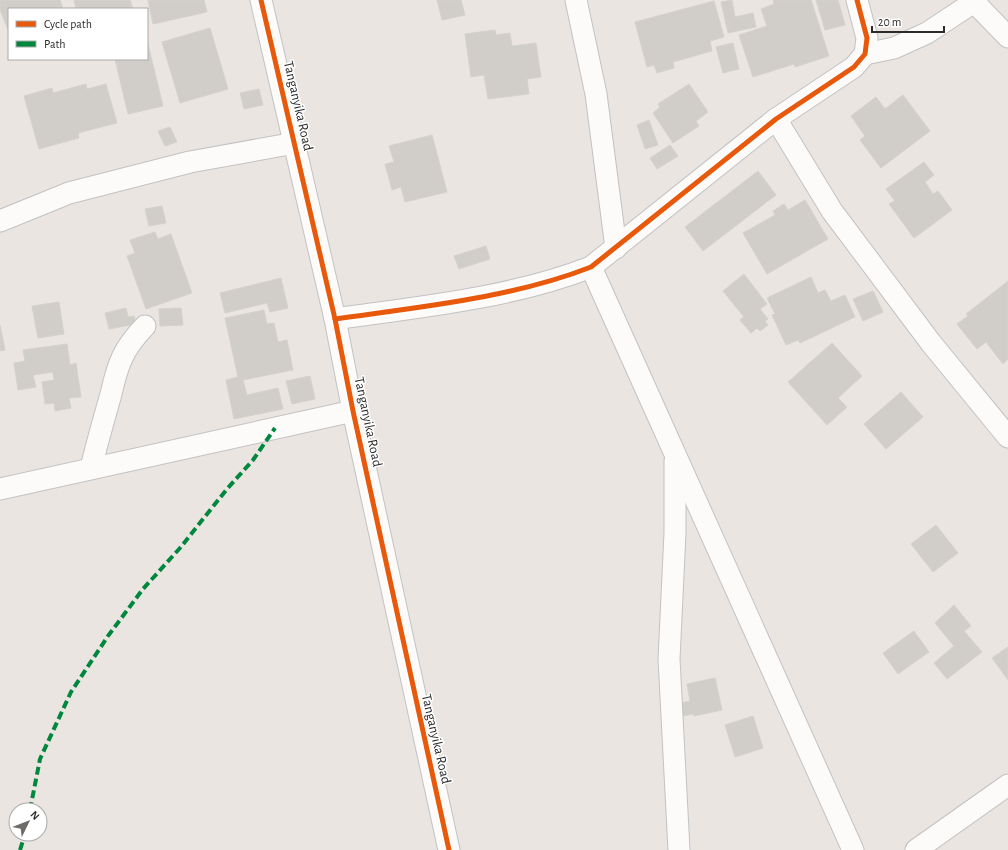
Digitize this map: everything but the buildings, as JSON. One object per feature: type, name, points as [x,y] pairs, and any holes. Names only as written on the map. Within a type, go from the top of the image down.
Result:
[{"type":"street","name":"Tanganyika Road","points":[[261,0],[335,319],[353,411],[449,850]]},
{"type":"street","points":[[576,0],[596,94],[616,248]]},
{"type":"street","points":[[335,319],[441,304],[525,287],[567,277],[591,267],[776,118],[854,67],[865,54],[867,38],[857,0]]},
{"type":"street","points":[[865,54],[894,48],[927,32],[976,1],[1008,37]]},
{"type":"street","points":[[776,118],[832,211],[931,343],[1008,438]]},
{"type":"street","points":[[0,221],[77,191],[190,162],[295,143]]},
{"type":"street","points":[[591,267],[853,850]]},
{"type":"street","points":[[91,468],[114,376],[125,351],[135,336],[145,326]]},
{"type":"street","points":[[0,489],[353,411]]},
{"type":"street","points":[[675,455],[675,533],[669,659],[679,850]]},
{"type":"street","points":[[916,850],[1008,785]]},
{"type":"marked path","points":[[32,802],[40,759],[71,692],[108,636],[143,589],[180,548],[227,489],[253,460],[275,428]]},
{"type":"marked path","points":[[20,850],[22,842]]},
{"type":"cycle path","points":[[261,0],[335,319],[353,411],[449,850]]},
{"type":"cycle path","points":[[335,319],[497,294],[561,278],[591,267],[776,119],[854,67],[865,54],[867,38],[857,0]]}]
